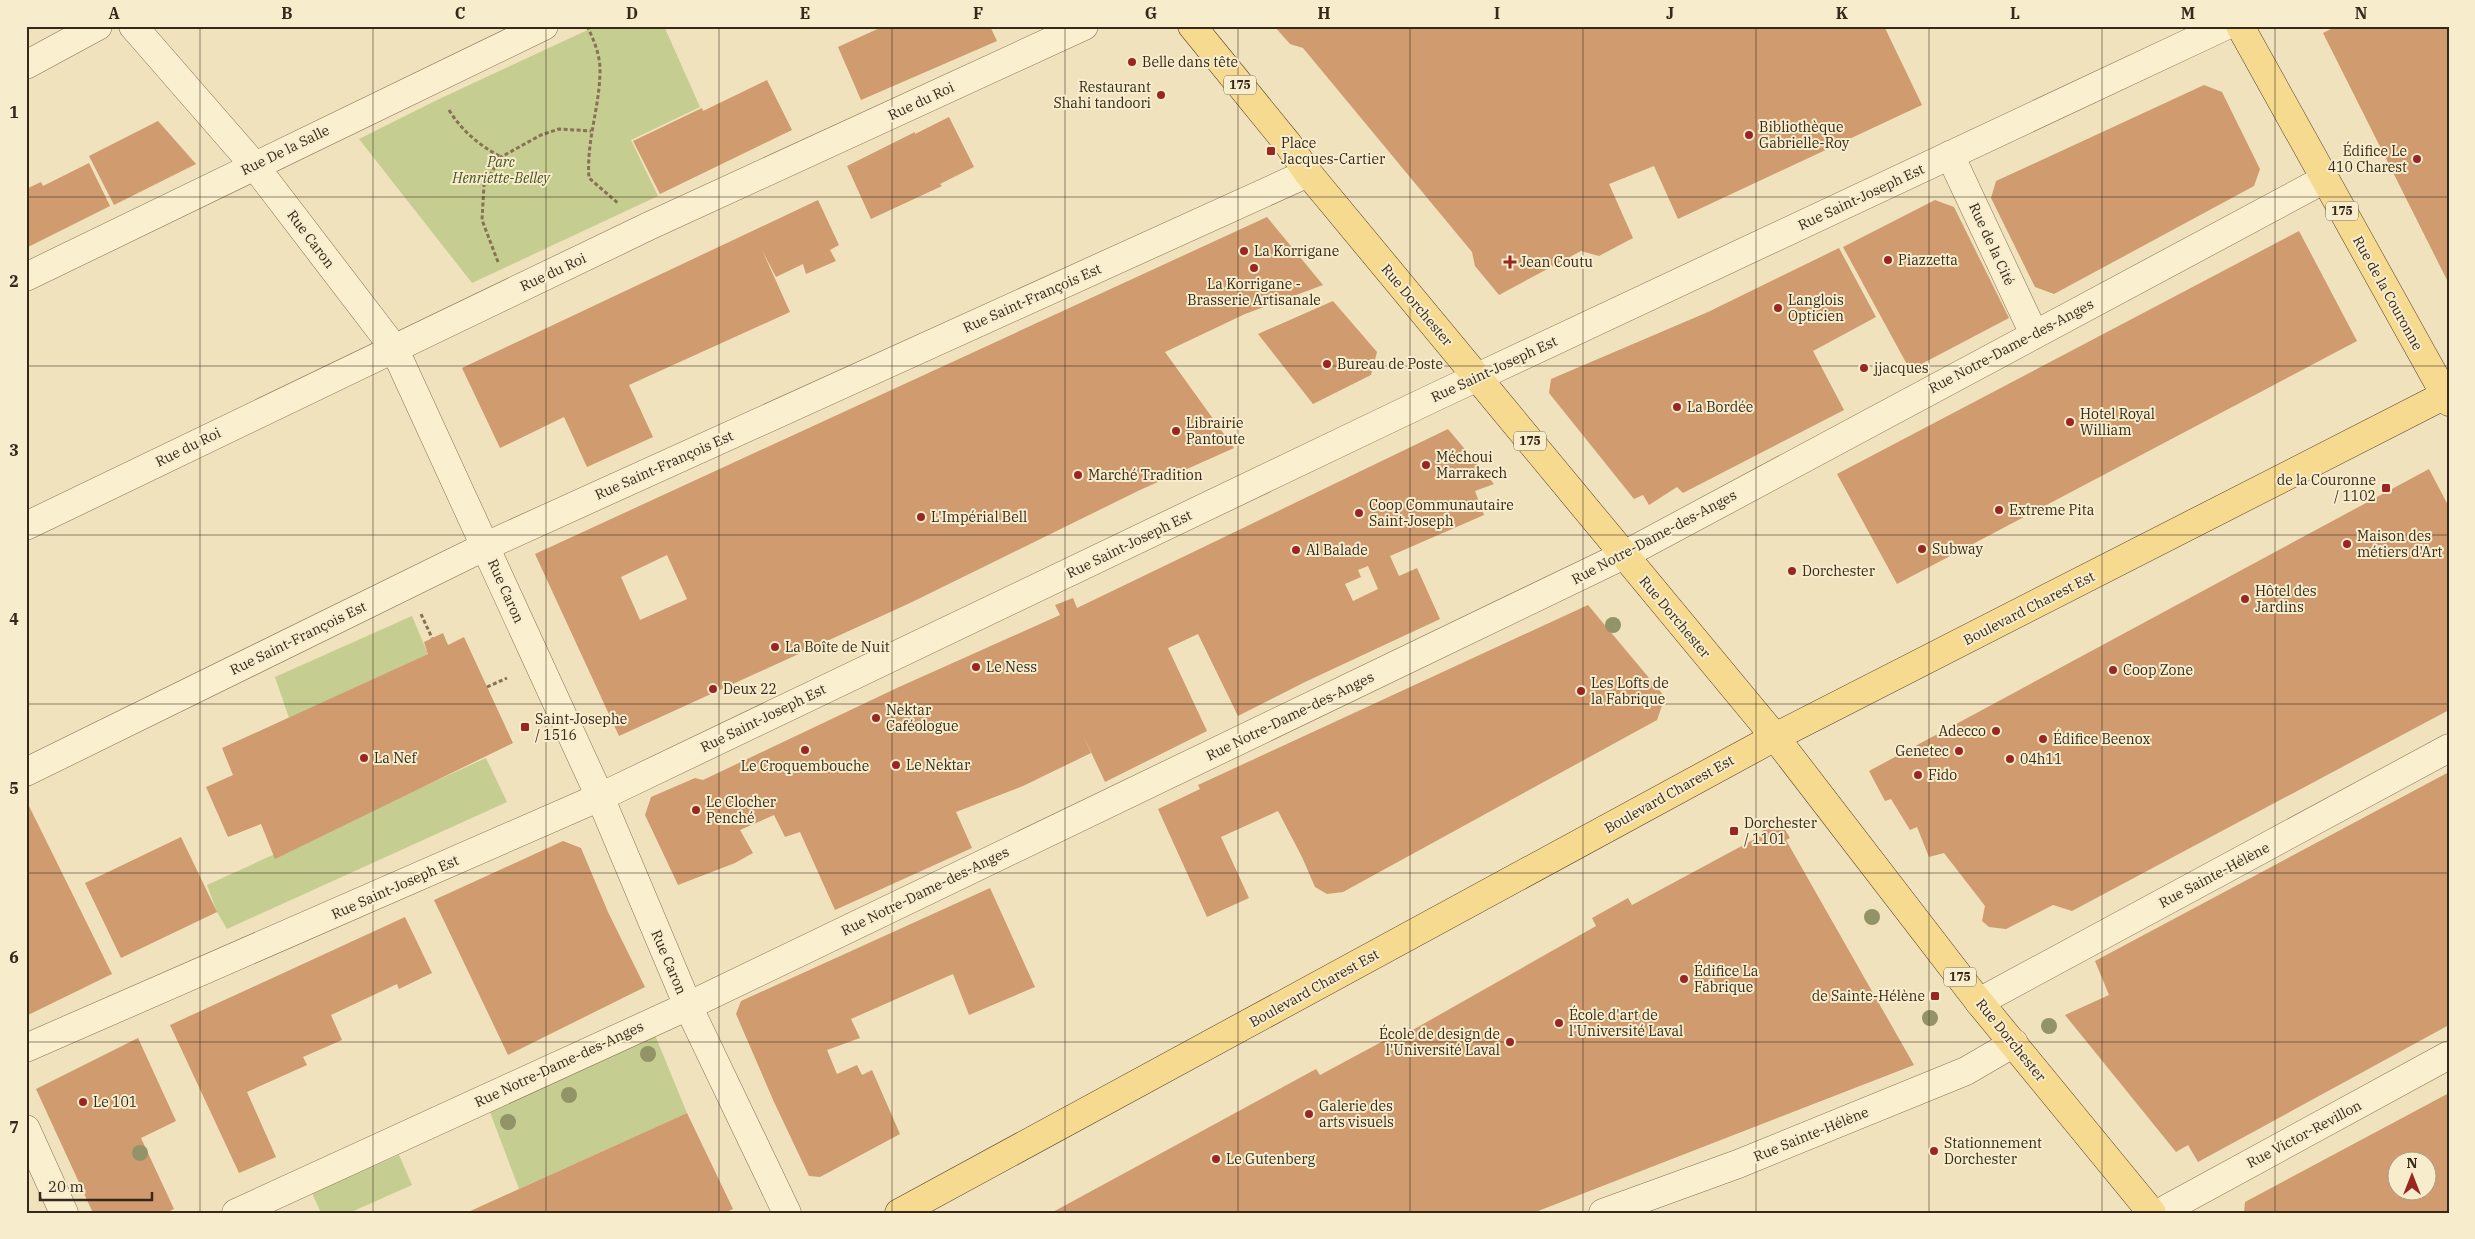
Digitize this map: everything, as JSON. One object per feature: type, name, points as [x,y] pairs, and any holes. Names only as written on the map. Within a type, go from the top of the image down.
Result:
[{"type":"main road","name":"Rue Dorchester","points":[[1192,26],[1288,144],[1308,173],[1775,737],[1979,1002],[2152,1213]]},
{"type":"main road","name":"Rue de la Couronne","points":[[2240,26],[2447,397]]},
{"type":"main road","name":"Boulevard Charest Est","points":[[899,1213],[1775,737],[2447,397]]},
{"type":"street","points":[[26,65],[98,26]]},
{"type":"street","name":"Rue Caron","points":[[133,26],[254,165],[394,348],[600,797],[688,1006],[787,1213]]},
{"type":"street","name":"Rue De la Salle","points":[[26,277],[544,26]]},
{"type":"street","name":"Rue du Roi","points":[[26,526],[648,226],[1084,26]]},
{"type":"street","name":"Rue Saint-Joseph Est","points":[[26,1048],[600,797],[1478,377],[2225,26]]},
{"type":"street","name":"Rue de la Cité","points":[[1950,155],[2034,334]]},
{"type":"street","name":"Rue Saint-François Est","points":[[26,772],[486,546],[1308,173]]},
{"type":"street","name":"Rue Notre-Dame-des-Anges","points":[[236,1213],[688,1006],[1624,555],[2325,179]]},
{"type":"street","name":"Rue Sainte-Hélène","points":[[1979,1002],[2449,748]]},
{"type":"street","name":"Rue Sainte-Hélène","points":[[1603,1213],[1738,1164],[1956,1075],[2014,1043]]},
{"type":"street","name":"Rue Victor-Revillon","points":[[2159,1213],[2449,1055]]},
{"type":"street","points":[[26,1129],[64,1213]]},
{"type":"path","points":[[587,26],[596,45],[600,70],[588,157],[590,178],[606,194],[648,226]]},
{"type":"path","points":[[430,80],[457,124],[482,147],[501,157]]},
{"type":"path","points":[[510,292],[482,220],[484,185],[501,157],[541,135],[559,129],[591,131]]},
{"type":"path","points":[[420,611],[432,638]]},
{"type":"path","points":[[487,687],[507,678]]},
{"type":"green space","name":"Parc Henriette-Belley","points":[[596,26],[664,26],[700,107],[631,140],[658,196],[472,283],[359,139],[435,101]]},
{"type":"green space","points":[[412,616],[428,654],[289,718],[275,677]]},
{"type":"green space","points":[[486,758],[507,802],[227,929],[217,912],[207,885]]},
{"type":"green space","points":[[650,1023],[687,1113],[519,1189],[485,1099]]},
{"type":"green space","points":[[399,1155],[412,1185],[349,1213],[321,1213],[312,1193]]},
{"type":"building","points":[[884,26],[990,26],[997,41],[861,100],[838,47]]},
{"type":"building","points":[[1274,26],[1884,26],[1922,105],[1678,219],[1654,166],[1609,184],[1633,238],[1599,256],[1581,251],[1499,295],[1475,266],[1472,252],[1303,48],[1290,44]]},
{"type":"building","name":"Édifice Le 410 Charest","points":[[2337,26],[2449,26],[2449,284],[2323,33]]},
{"type":"building","points":[[767,80],[792,130],[660,194],[633,141],[702,108],[703,111]]},
{"type":"building","points":[[2204,85],[2222,92],[2260,169],[2254,186],[2054,294],[2035,287],[1991,198],[1996,181]]},
{"type":"building","points":[[949,117],[974,167],[940,184],[942,186],[871,219],[847,166]]},
{"type":"building","points":[[158,121],[196,164],[114,205],[89,156]]},
{"type":"building","points":[[89,163],[110,206],[26,248],[26,189],[41,182],[43,186]]},
{"type":"building","points":[[818,200],[839,245],[830,250],[836,261],[806,274],[803,264],[776,277],[762,250],[790,312],[629,385],[653,437],[587,467],[564,417],[500,448],[462,368]]},
{"type":"building","points":[[1935,200],[1954,207],[2009,318],[1910,370],[1843,247]]},
{"type":"building","points":[[1267,217],[1323,285],[1245,314],[1165,352],[1234,448],[1140,490],[910,603],[619,736],[535,554]],"holes":[[[667,555],[687,599],[640,620],[621,577]]]},
{"type":"building","points":[[2299,231],[2357,341],[1897,584],[1837,474]]},
{"type":"building","points":[[1839,248],[1876,317],[1813,351],[1844,410],[1683,493],[1677,487],[1649,505],[1643,495],[1634,499],[1549,393],[1551,379],[1708,312]]},
{"type":"building","name":"Bureau de Poste","points":[[1333,301],[1377,352],[1371,375],[1313,404],[1258,334]]},
{"type":"building","points":[[1448,429],[1494,484],[1475,491],[1484,515],[1390,556],[1399,576],[1417,568],[1440,619],[1305,682],[1238,716],[1198,634],[1168,648],[1207,731],[1105,782],[1083,735],[1091,753],[1023,786],[956,812],[972,848],[835,910],[800,832],[785,837],[774,815],[740,830],[753,853],[735,863],[678,885],[645,815],[651,797],[695,778],[703,780],[899,687],[1060,615],[1055,605],[1073,598],[1077,608]],"holes":[[[1368,566],[1378,589],[1353,601],[1345,584],[1361,577],[1358,570]]]},
{"type":"building","points":[[2429,469],[2449,507],[2449,710],[2072,911],[2053,905],[2006,929],[1989,927],[1982,921],[1985,906],[1944,853],[1929,857],[1917,827],[1910,830],[1891,799],[1885,801],[1869,771]]},
{"type":"building","points":[[1588,605],[1665,697],[1657,720],[1343,892],[1327,894],[1315,887],[1278,811],[1221,837],[1249,898],[1207,917],[1158,809],[1200,789],[1198,785]]},
{"type":"building","points":[[443,633],[448,645],[464,637],[513,743],[275,859],[261,824],[228,837],[206,787],[233,775],[222,748],[428,654],[424,642]]},
{"type":"building","points":[[2449,772],[2449,1025],[2198,1162],[2188,1145],[2176,1152],[2065,1015],[2109,995],[2095,961]]},
{"type":"building","points":[[26,800],[112,974],[26,1016]]},
{"type":"building","name":"Édifice La Fabrique","points":[[1780,821],[1790,838],[1786,840],[1914,1065],[1533,1213],[1051,1213],[1316,1069],[1320,1075],[1400,1032],[1402,1036],[1596,926],[1592,918],[1628,898],[1632,905],[1764,834],[1762,831]]},
{"type":"building","points":[[181,837],[217,912],[121,958],[85,883]]},
{"type":"building","points":[[563,841],[581,848],[608,912],[645,987],[508,1055],[434,900]]},
{"type":"building","points":[[990,888],[1035,987],[969,1015],[953,974],[851,1019],[860,1038],[827,1050],[837,1074],[857,1065],[862,1075],[872,1070],[900,1134],[820,1177],[809,1176],[774,1102],[736,1014],[741,1001]]},
{"type":"building","points":[[405,917],[432,973],[399,989],[397,984],[331,1015],[342,1040],[303,1057],[307,1065],[247,1092],[276,1157],[239,1173],[170,1025]]},
{"type":"building","points":[[138,1038],[176,1121],[141,1138],[174,1209],[166,1213],[93,1213],[36,1089]]},
{"type":"building","points":[[2449,1093],[2449,1213],[2244,1213],[2245,1202]]},
{"type":"building","points":[[687,1113],[733,1209],[725,1213],[466,1213]]},
{"type":"place","name":"Belle dans tête","points":[[1132,62]]},
{"type":"place","name":"Restaurant Shahi tandoori","points":[[1161,95]]},
{"type":"place","name":"Bibliothèque Gabrielle-Roy","points":[[1749,135]]},
{"type":"place","name":"Place Jacques-Cartier","points":[[1271,151]]},
{"type":"place","name":"Édifice Le 410 Charest","points":[[2417,159]]},
{"type":"place","name":"La Korrigane","points":[[1244,251]]},
{"type":"place","name":"Piazzetta","points":[[1888,260]]},
{"type":"place","name":"Jean Coutu","points":[[1510,262]]},
{"type":"place","name":"La Korrigane - Brasserie Artisanale","points":[[1254,268]]},
{"type":"place","name":"Langlois Opticien","points":[[1778,308]]},
{"type":"place","name":"Bureau de Poste","points":[[1327,364]]},
{"type":"place","name":"jjacques","points":[[1864,368]]},
{"type":"place","name":"La Bordée","points":[[1677,407]]},
{"type":"place","name":"Hotel Royal William","points":[[2070,422]]},
{"type":"place","name":"Librairie Pantoute","points":[[1176,431]]},
{"type":"place","name":"Méchoui Marrakech","points":[[1426,465]]},
{"type":"place","name":"Marché Tradition","points":[[1078,475]]},
{"type":"place","name":"de la Couronne / 1102","points":[[2386,488]]},
{"type":"place","name":"Extreme Pita","points":[[1999,510]]},
{"type":"place","name":"Coop Communautaire Saint-Joseph","points":[[1359,513]]},
{"type":"place","name":"L'Impérial Bell","points":[[921,517]]},
{"type":"place","name":"Maison des métiers d'Art","points":[[2347,544]]},
{"type":"place","name":"Subway","points":[[1922,549]]},
{"type":"place","name":"Al Balade","points":[[1296,550]]},
{"type":"place","name":"Dorchester","points":[[1792,571]]},
{"type":"place","name":"Hôtel des Jardins","points":[[2245,599]]},
{"type":"place","name":"La Boîte de Nuit","points":[[775,647]]},
{"type":"place","name":"Le Ness","points":[[976,667]]},
{"type":"place","name":"Coop Zone","points":[[2113,670]]},
{"type":"place","name":"Deux 22","points":[[713,689]]},
{"type":"place","name":"Les Lofts de la Fabrique","points":[[1581,691]]},
{"type":"place","name":"Nektar Caféologue","points":[[876,718]]},
{"type":"place","name":"Saint-Josephe / 1516","points":[[525,727]]},
{"type":"place","name":"Adecco","points":[[1996,731]]},
{"type":"place","name":"Édifice Beenox","points":[[2043,739]]},
{"type":"place","name":"Le Croquembouche","points":[[805,750]]},
{"type":"place","name":"Genetec","points":[[1959,751]]},
{"type":"place","name":"La Nef","points":[[364,758]]},
{"type":"place","name":"04h11","points":[[2010,759]]},
{"type":"place","name":"Le Nektar","points":[[896,765]]},
{"type":"place","name":"Fido","points":[[1918,775]]},
{"type":"place","name":"Le Clocher Penché","points":[[696,810]]},
{"type":"place","name":"Dorchester / 1101","points":[[1734,831]]},
{"type":"place","name":"Édifice La Fabrique","points":[[1684,979]]},
{"type":"place","name":"de Sainte-Hélène","points":[[1935,996]]},
{"type":"place","name":"École d'art de l'Université Laval","points":[[1559,1023]]},
{"type":"place","name":"École de design de l'Université Laval","points":[[1510,1042]]},
{"type":"place","name":"Le 101","points":[[83,1102]]},
{"type":"place","name":"Galerie des arts visuels","points":[[1309,1114]]},
{"type":"place","name":"Stationnement Dorchester","points":[[1934,1151]]},
{"type":"place","name":"Le Gutenberg","points":[[1216,1159]]}]
